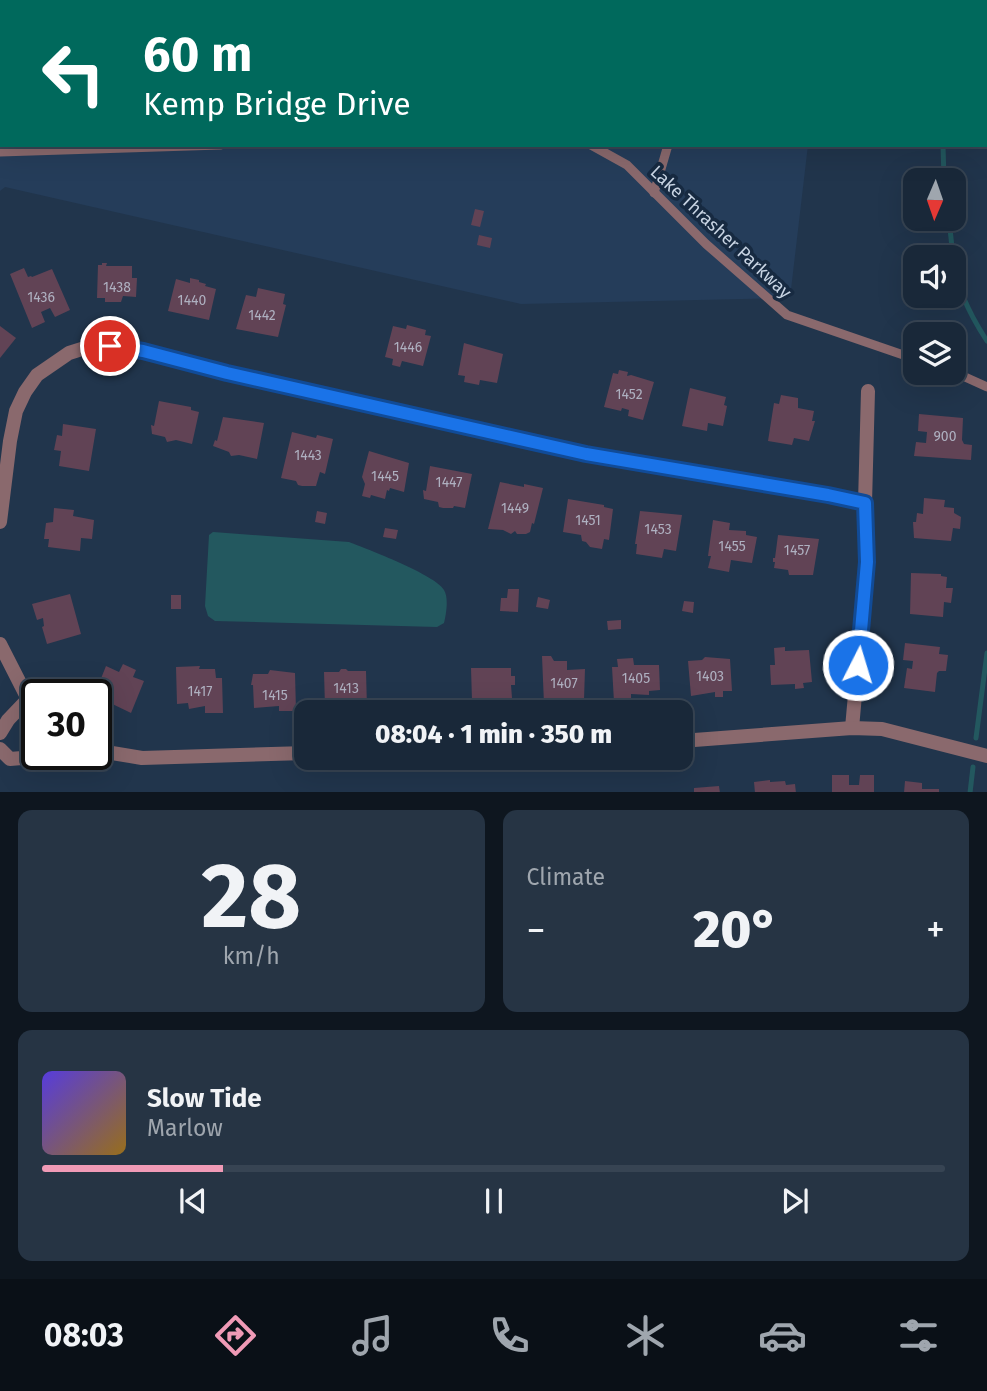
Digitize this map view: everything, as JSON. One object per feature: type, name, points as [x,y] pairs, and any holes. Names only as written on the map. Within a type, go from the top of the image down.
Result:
[{"type":"street","points":[[0,522],[10,441],[16,411],[24,392],[37,375],[69,353],[88,347],[110,346],[143,351],[227,373],[586,454],[865,503]]},
{"type":"street","points":[[852,728],[867,562],[865,503],[868,391]]},
{"type":"street","points":[[0,643],[21,682]]},
{"type":"street","points":[[0,733],[8,720],[21,711]]},
{"type":"street","points":[[693,740],[852,728],[882,729],[987,756]]},
{"type":"street","points":[[0,749],[10,759],[21,758]]},
{"type":"street","points":[[112,753],[142,758],[294,753]]},
{"type":"lane","points":[[0,152],[158,147]]},
{"type":"lane","name":"Lake Thrasher Parkway","points":[[594,147],[627,165],[706,244],[787,315],[903,355]]},
{"type":"lane","points":[[654,193],[667,147]]},
{"type":"lane","points":[[966,377],[987,387]]},
{"type":"shaded area","points":[[0,147],[808,147],[790,298],[521,304],[5,187],[0,191]]},
{"type":"shaded area","points":[[213,532],[349,542],[358,545],[415,570],[438,584],[446,597],[444,623],[437,627],[215,621],[208,616],[205,606],[209,535]]},
{"type":"building","points":[[475,209],[484,211],[480,227],[471,225]]},
{"type":"building","points":[[479,235],[492,238],[490,248],[477,245]]},
{"type":"building","points":[[107,263],[106,266],[132,266],[132,278],[137,278],[136,297],[123,296],[121,302],[105,302],[105,298],[97,298],[98,265]]},
{"type":"building","points":[[24,268],[28,277],[52,269],[70,310],[55,317],[50,308],[41,312],[45,322],[32,328],[10,274]]},
{"type":"building","points":[[190,278],[216,289],[209,320],[168,311],[176,279],[190,283]]},
{"type":"building","points":[[258,288],[285,294],[283,304],[286,305],[278,337],[236,329],[246,295],[256,297]]},
{"type":"building","points":[[407,325],[426,330],[425,335],[431,336],[423,366],[402,361],[400,367],[392,365],[393,359],[385,357],[393,326],[406,329]]},
{"type":"building","points":[[0,326],[16,338],[0,358]]},
{"type":"building","points":[[464,343],[503,354],[497,383],[480,380],[479,385],[464,382],[465,376],[458,375]]},
{"type":"building","points":[[619,370],[628,372],[627,376],[654,382],[643,420],[628,416],[629,410],[604,407],[613,373],[618,374]]},
{"type":"building","points":[[690,388],[726,397],[723,426],[708,423],[707,431],[682,426]]},
{"type":"building","points":[[781,395],[798,398],[798,408],[814,411],[812,421],[815,421],[809,441],[794,438],[792,445],[768,441],[774,403],[779,404]]},
{"type":"building","points":[[159,401],[191,407],[191,410],[199,412],[192,444],[176,440],[167,442],[165,437],[152,434],[151,425],[154,426]]},
{"type":"building","points":[[919,414],[963,418],[962,440],[964,444],[972,445],[971,460],[914,456],[916,442],[926,443],[927,432],[918,431]]},
{"type":"building","points":[[223,417],[264,423],[257,459],[231,456],[229,452],[213,446],[215,440],[217,441]]},
{"type":"building","points":[[63,424],[96,429],[89,471],[59,466],[61,451],[54,450],[57,435],[62,436]]},
{"type":"building","points":[[292,432],[333,439],[325,474],[320,472],[316,486],[302,486],[296,481],[281,478]]},
{"type":"building","points":[[369,451],[409,463],[404,492],[390,488],[385,499],[371,495],[370,498],[362,496],[365,484],[362,477]]},
{"type":"building","points":[[430,466],[472,474],[465,508],[443,508],[439,507],[438,502],[424,499],[423,490],[426,491]]},
{"type":"building","points":[[500,482],[543,488],[530,532],[517,534],[515,531],[511,534],[503,530],[488,529]]},
{"type":"building","points":[[924,498],[945,500],[944,507],[954,508],[954,513],[961,517],[960,529],[953,528],[951,541],[914,538],[913,522],[916,522],[917,513],[923,514]]},
{"type":"building","points":[[568,499],[613,509],[609,540],[604,539],[602,549],[590,547],[582,541],[581,535],[563,532]]},
{"type":"building","points":[[54,508],[74,510],[73,516],[94,520],[92,539],[81,538],[80,551],[48,547],[49,539],[44,539],[46,523],[53,522]]},
{"type":"building","points":[[317,511],[327,513],[325,524],[315,522]]},
{"type":"building","points":[[640,511],[682,515],[676,551],[664,549],[662,558],[636,554]]},
{"type":"building","points":[[713,520],[730,523],[729,530],[746,531],[746,535],[757,537],[752,563],[731,560],[729,572],[708,568]]},
{"type":"building","points":[[385,528],[398,530],[396,539],[383,537]]},
{"type":"building","points":[[778,535],[819,539],[813,575],[789,575],[788,570],[774,568],[773,558]]},
{"type":"building","points":[[911,573],[941,574],[947,577],[946,588],[953,588],[951,603],[944,602],[943,617],[910,614]]},
{"type":"building","points":[[508,589],[519,589],[518,612],[500,611],[501,598],[507,598]]},
{"type":"building","points":[[70,594],[81,634],[47,644],[42,627],[43,618],[37,620],[32,604]]},
{"type":"building","points":[[171,595],[181,595],[181,609],[171,609]]},
{"type":"building","points":[[538,597],[550,600],[548,609],[536,607]]},
{"type":"building","points":[[684,601],[694,602],[693,613],[682,611]]},
{"type":"building","points":[[621,620],[621,629],[608,630],[607,621]]},
{"type":"building","points":[[905,643],[940,647],[939,654],[948,655],[946,671],[937,673],[935,692],[904,688],[907,668],[912,669],[913,661],[903,660]]},
{"type":"building","points":[[785,647],[785,651],[809,650],[812,682],[803,683],[804,688],[795,689],[795,684],[771,685],[770,665],[775,665],[774,648]]},
{"type":"building","points":[[542,656],[551,656],[554,661],[567,661],[567,670],[585,669],[584,700],[544,700]]},
{"type":"building","points":[[705,657],[730,659],[732,691],[723,691],[723,697],[715,697],[715,692],[691,696],[688,661],[702,660]]},
{"type":"building","points":[[633,658],[634,665],[659,665],[660,690],[649,691],[649,695],[631,694],[631,700],[614,700],[612,667],[618,667],[617,659]]},
{"type":"building","points":[[123,664],[136,670],[133,677],[144,681],[131,713],[112,704],[112,679],[101,679],[106,666],[119,672]]},
{"type":"building","points":[[200,666],[199,669],[215,669],[216,678],[222,678],[223,713],[205,713],[205,706],[189,709],[188,703],[177,704],[176,667]]},
{"type":"building","points":[[471,668],[511,668],[511,676],[515,676],[515,685],[511,685],[512,698],[472,700]]},
{"type":"building","points":[[341,669],[366,671],[367,700],[325,700],[324,672],[339,672]]},
{"type":"building","points":[[270,670],[295,673],[294,711],[279,711],[279,706],[254,708],[251,685],[253,674],[268,674]]},
{"type":"building","points":[[832,775],[849,775],[849,785],[859,785],[860,775],[874,775],[874,792],[832,792]]},
{"type":"building","points":[[785,781],[786,785],[795,784],[796,792],[755,792],[754,782]]},
{"type":"building","points":[[905,781],[922,783],[922,789],[939,789],[939,792],[904,792]]},
{"type":"building","points":[[719,786],[720,792],[694,792],[694,788]]},
{"type":"waterway","points":[[943,147],[944,168]]},
{"type":"waterway","points":[[950,231],[952,245]]},
{"type":"waterway","points":[[966,303],[987,341]]},
{"type":"waterway","points":[[976,738],[987,653]]},
{"type":"waterway","points":[[970,792],[973,767]]},
{"type":"route","points":[[110,346],[143,351],[227,373],[586,454],[865,503],[867,562],[858,665]]}]
